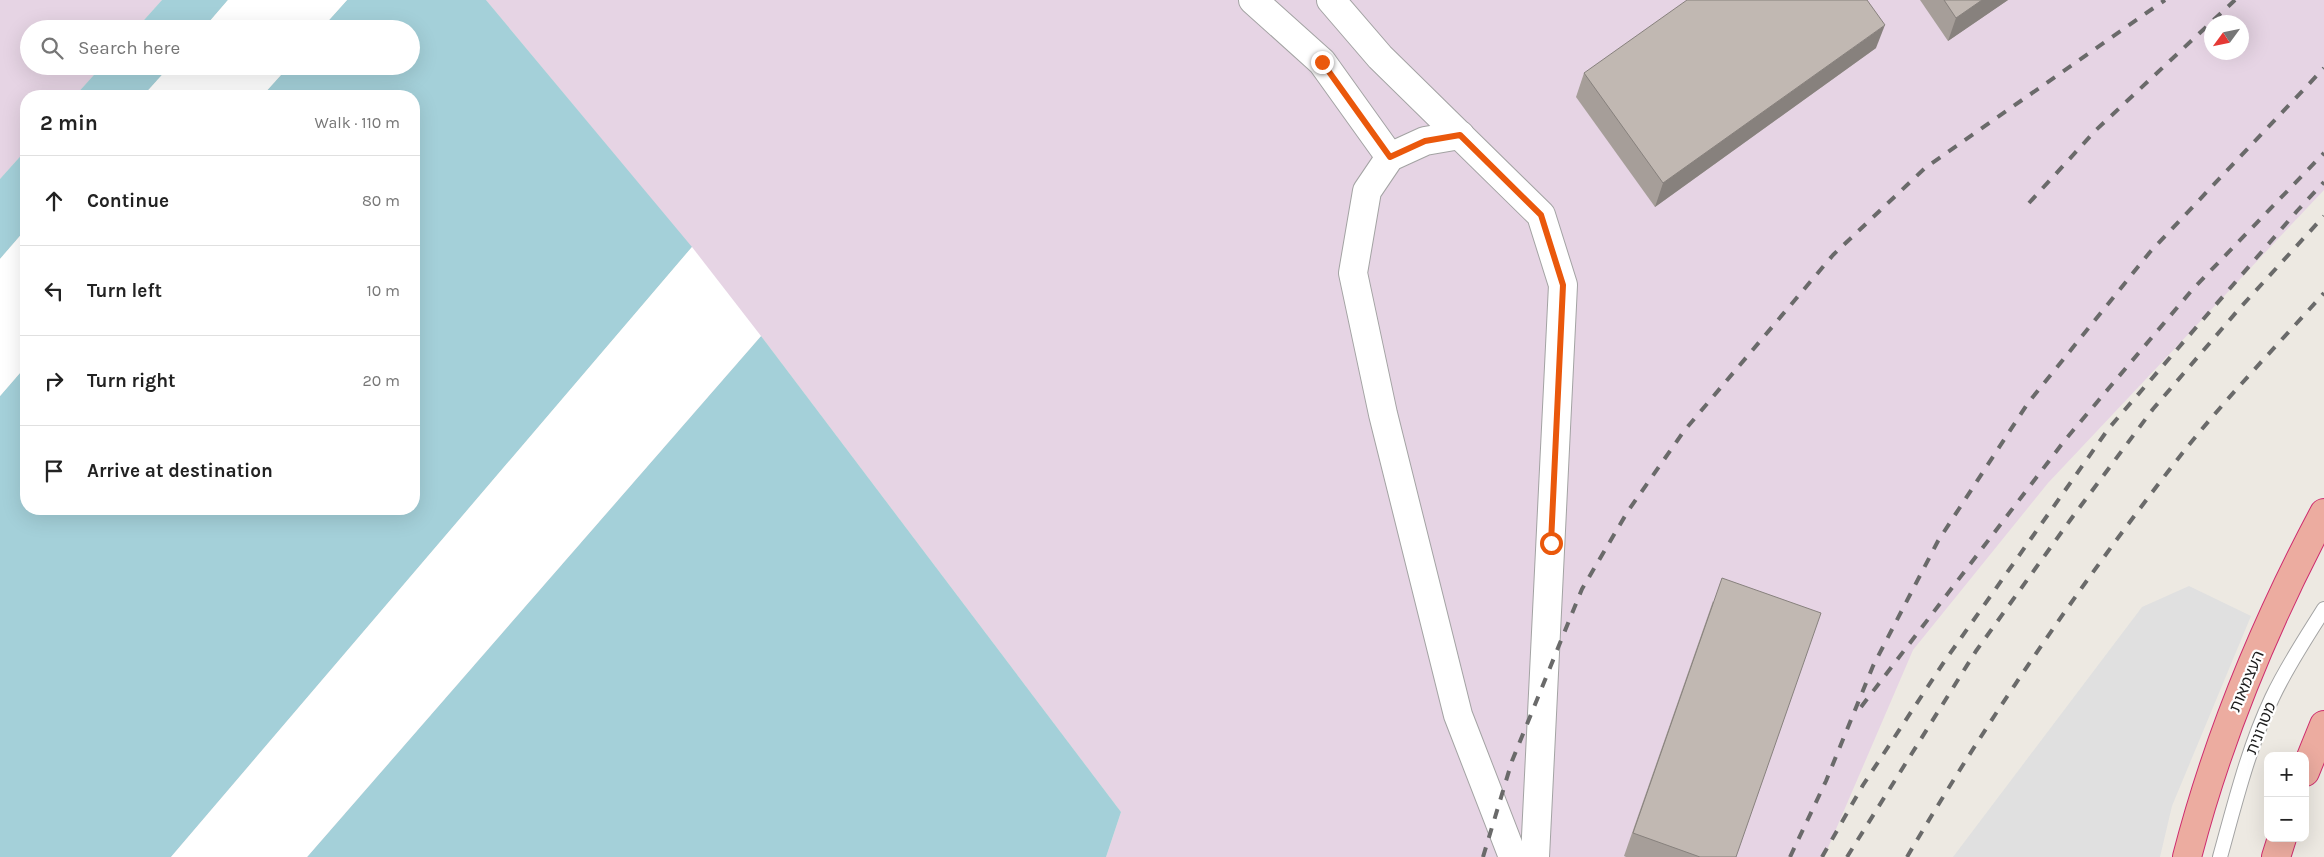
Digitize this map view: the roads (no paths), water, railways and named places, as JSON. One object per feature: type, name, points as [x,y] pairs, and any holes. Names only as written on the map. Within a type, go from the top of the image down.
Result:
[{"type":"highway","name":"העצמאות","points":[[2187,857],[2201,802],[2237,701],[2294,570],[2324,513]]},
{"type":"highway","points":[[2309,762],[2324,726]]},
{"type":"highway","points":[[2276,857],[2281,842]]},
{"type":"street","points":[[1253,0],[1322,62],[1390,157]]},
{"type":"street","points":[[1331,0],[1380,57],[1541,215],[1563,285],[1535,857]]},
{"type":"street","points":[[1460,135],[1425,141],[1390,157],[1367,191],[1353,273],[1383,414],[1458,714],[1513,857]]},
{"type":"lane","name":"מטרונית","points":[[2220,857],[2243,772],[2257,734],[2293,658],[2324,608]]},
{"type":"water","points":[[162,0],[228,0],[211,20],[144,20]]},
{"type":"water","points":[[347,0],[486,0],[692,247],[171,857],[0,857],[0,396],[20,373],[20,515],[420,515],[420,90],[267,90],[281,75],[420,75],[420,20],[329,20]]},
{"type":"water","points":[[94,75],[162,75],[148,90],[80,90]]},
{"type":"water","points":[[20,157],[20,236],[0,259],[0,179]]},
{"type":"water","points":[[761,336],[1121,812],[1106,857],[307,857]]},
{"type":"railway","points":[[1483,857],[1512,761],[1582,589],[1628,511],[1684,431],[1833,255],[1925,168],[2165,0]]},
{"type":"railway","points":[[2029,203],[2096,130],[2235,0]]},
{"type":"railway","points":[[1790,857],[1826,781],[1873,666],[1938,541],[2028,403],[2150,252],[2324,68]]},
{"type":"railway","points":[[1861,707],[2065,440],[2192,290],[2324,153]]},
{"type":"railway","points":[[1822,857],[1863,785],[1944,662],[2109,428],[2324,182]]},
{"type":"railway","points":[[1847,857],[1976,651],[2071,519],[2153,409],[2239,309],[2324,216]]},
{"type":"railway","points":[[1907,857],[2002,704],[2105,556],[2194,438],[2324,293]]}]
